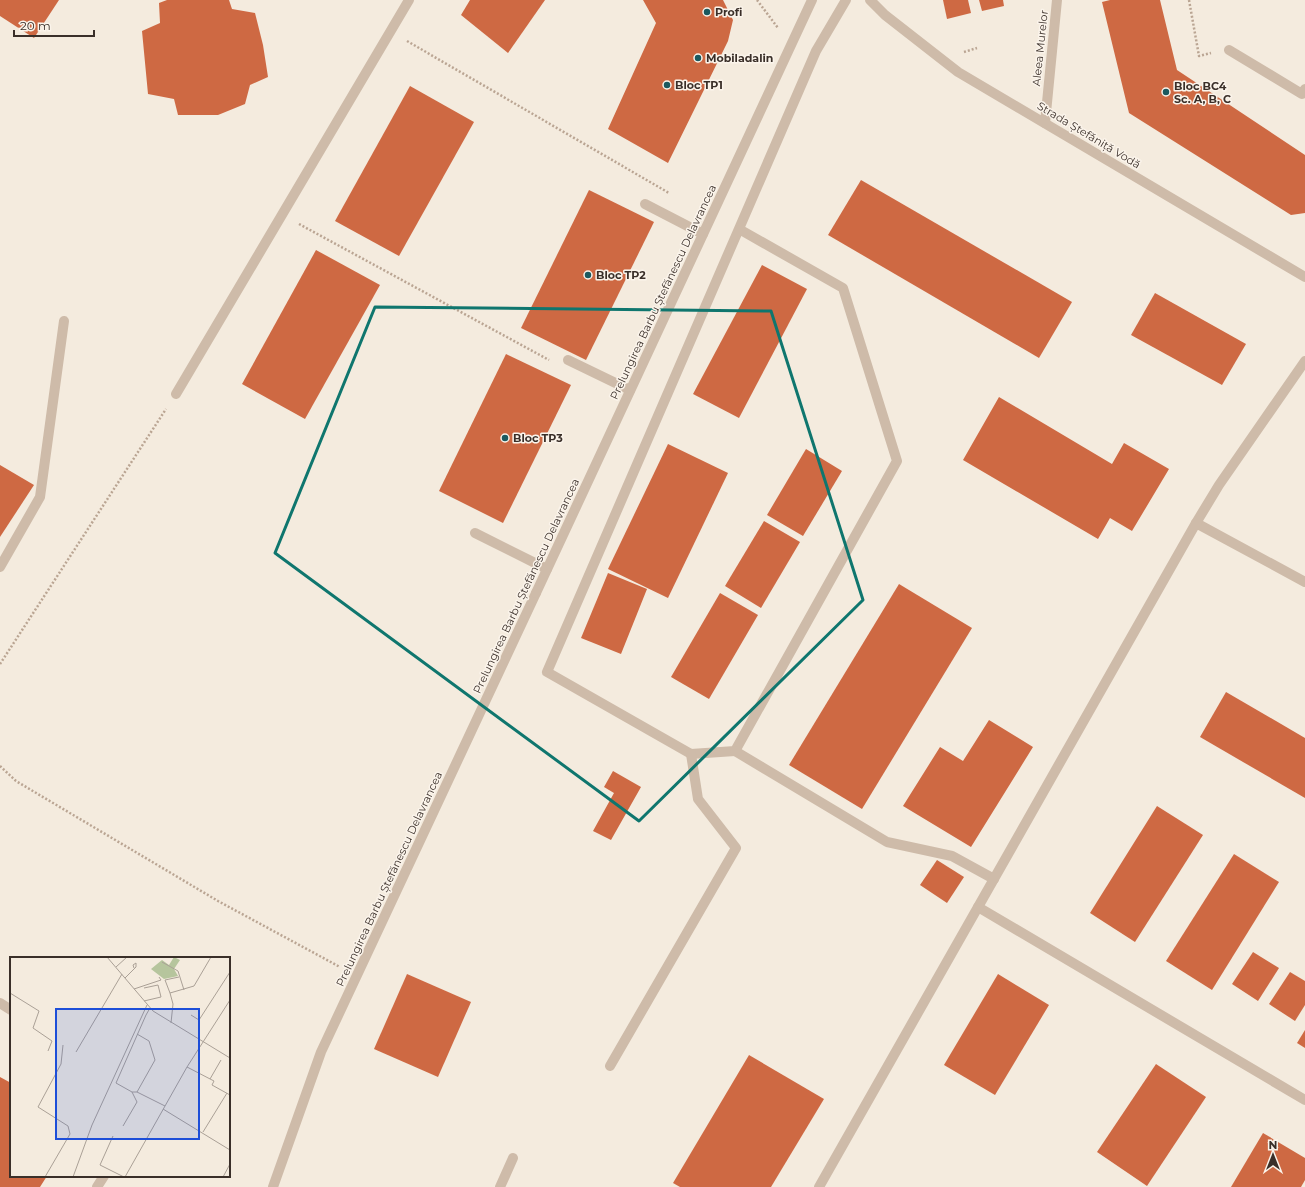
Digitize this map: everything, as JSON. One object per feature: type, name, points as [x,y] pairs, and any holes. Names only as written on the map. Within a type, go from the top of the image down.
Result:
[{"type":"street","points":[[176,394],[409,0]]},
{"type":"street","name":"Prelungirea Barbu Ștefănescu Delavrancea","points":[[273,1187],[321,1052],[812,0]]},
{"type":"street","points":[[846,0],[816,51],[547,672],[691,754],[735,751],[887,842],[952,856],[994,879]]},
{"type":"street","name":"Strada Ștefăniță Vodă","points":[[870,0],[885,15],[958,72],[1305,277]]},
{"type":"street","name":"Aleea Murelor","points":[[1045,123],[1057,0]]},
{"type":"street","points":[[1229,50],[1302,94],[1305,89]]},
{"type":"street","points":[[645,204],[703,234]]},
{"type":"street","points":[[735,751],[897,461],[843,288],[739,229]]},
{"type":"street","points":[[0,566],[40,497],[64,321]]},
{"type":"street","points":[[568,360],[630,390]]},
{"type":"street","points":[[819,1187],[1196,523],[1219,485],[1305,361]]},
{"type":"street","points":[[1196,523],[1305,582]]},
{"type":"street","points":[[475,533],[547,568]]},
{"type":"street","points":[[610,1066],[736,848],[698,799],[691,754]]},
{"type":"street","points":[[978,907],[1305,1100]]},
{"type":"street","points":[[0,1003],[10,1009]]},
{"type":"street","points":[[500,1187],[513,1158]]},
{"type":"street","points":[[97,1187],[103,1177]]},
{"type":"path","points":[[757,0],[791,46]]},
{"type":"path","points":[[1189,0],[1199,56]]},
{"type":"path","points":[[391,32],[670,194]]},
{"type":"path","points":[[959,54],[977,48]]},
{"type":"path","points":[[282,214],[555,363]]},
{"type":"path","points":[[0,664],[176,394]]},
{"type":"path","points":[[0,766],[16,782],[218,901],[357,976]]},
{"type":"highlighted area","points":[[375,307],[771,311],[863,600],[639,821],[275,553]]},
{"type":"building","points":[[0,0],[59,0],[34,38],[0,16]]},
{"type":"building","points":[[167,0],[229,0],[232,9],[255,13],[263,45],[268,77],[250,85],[245,104],[218,115],[178,115],[174,99],[148,94],[142,31],[160,23],[159,3]]},
{"type":"building","points":[[470,0],[545,0],[508,53],[461,15]]},
{"type":"building","name":"Bloc TP1","points":[[643,0],[723,0],[733,20],[728,41],[668,163],[608,129],[656,23]]},
{"type":"building","points":[[943,0],[968,0],[971,13],[947,19]]},
{"type":"building","points":[[979,0],[1003,0],[1004,6],[982,11]]},
{"type":"building","name":"Bloc BC4 Sc. A, B, C","points":[[1110,0],[1160,0],[1177,70],[1305,155],[1305,213],[1291,215],[1129,113],[1102,2]]},
{"type":"building","points":[[410,86],[474,122],[399,256],[335,221]]},
{"type":"building","points":[[861,180],[1072,302],[1039,358],[828,235]]},
{"type":"building","name":"Bloc TP2","points":[[589,190],[654,222],[586,360],[521,328]]},
{"type":"building","points":[[316,250],[380,285],[305,419],[242,384]]},
{"type":"building","points":[[762,265],[807,289],[739,418],[693,394]]},
{"type":"building","points":[[1155,293],[1246,344],[1222,385],[1131,335]]},
{"type":"building","name":"Bloc TP3","points":[[506,354],[571,385],[503,523],[439,491]]},
{"type":"building","points":[[999,397],[1112,464],[1124,443],[1169,469],[1132,531],[1110,518],[1098,539],[963,460]]},
{"type":"building","points":[[668,444],[728,473],[668,598],[608,569]]},
{"type":"building","points":[[806,449],[842,471],[803,536],[767,515]]},
{"type":"building","points":[[0,465],[34,485],[0,537]]},
{"type":"building","points":[[764,521],[800,542],[761,608],[725,586]]},
{"type":"building","points":[[608,573],[647,589],[621,654],[581,638]]},
{"type":"building","points":[[899,584],[972,628],[862,809],[789,765]]},
{"type":"building","points":[[720,593],[758,615],[709,699],[671,677]]},
{"type":"building","points":[[1226,692],[1305,738],[1305,798],[1200,737]]},
{"type":"building","points":[[989,720],[1033,747],[971,847],[903,806],[940,747],[963,761]]},
{"type":"building","points":[[613,771],[641,787],[611,840],[593,831],[614,793],[604,787]]},
{"type":"building","points":[[1157,806],[1203,835],[1135,942],[1090,913]]},
{"type":"building","points":[[1234,854],[1279,882],[1212,990],[1166,961]]},
{"type":"building","points":[[937,860],[964,877],[947,903],[920,885]]},
{"type":"building","points":[[1253,952],[1279,968],[1258,1001],[1232,984]]},
{"type":"building","points":[[1290,972],[1305,981],[1305,1005],[1295,1021],[1269,1004]]},
{"type":"building","points":[[407,974],[471,1002],[438,1077],[374,1049]]},
{"type":"building","points":[[998,974],[1049,1005],[995,1095],[944,1065]]},
{"type":"building","points":[[1305,1030],[1305,1048],[1297,1043]]},
{"type":"building","points":[[749,1055],[824,1099],[771,1187],[680,1187],[673,1183]]},
{"type":"building","points":[[1156,1064],[1206,1097],[1147,1186],[1097,1152]]},
{"type":"building","points":[[0,1077],[10,1082],[10,1177],[46,1177],[40,1187],[0,1187]]},
{"type":"building","points":[[1263,1133],[1305,1158],[1305,1180],[1301,1187],[1231,1187]]},
{"type":"place","name":"Profi","points":[[707,12]]},
{"type":"place","name":"Mobiladalin","points":[[698,58]]},
{"type":"place","name":"Bloc TP1","points":[[667,85]]},
{"type":"place","name":"Bloc BC4 Sc. A, B, C","points":[[1166,92]]},
{"type":"place","name":"Bloc TP2","points":[[588,275]]},
{"type":"place","name":"Bloc TP3","points":[[505,438]]}]
